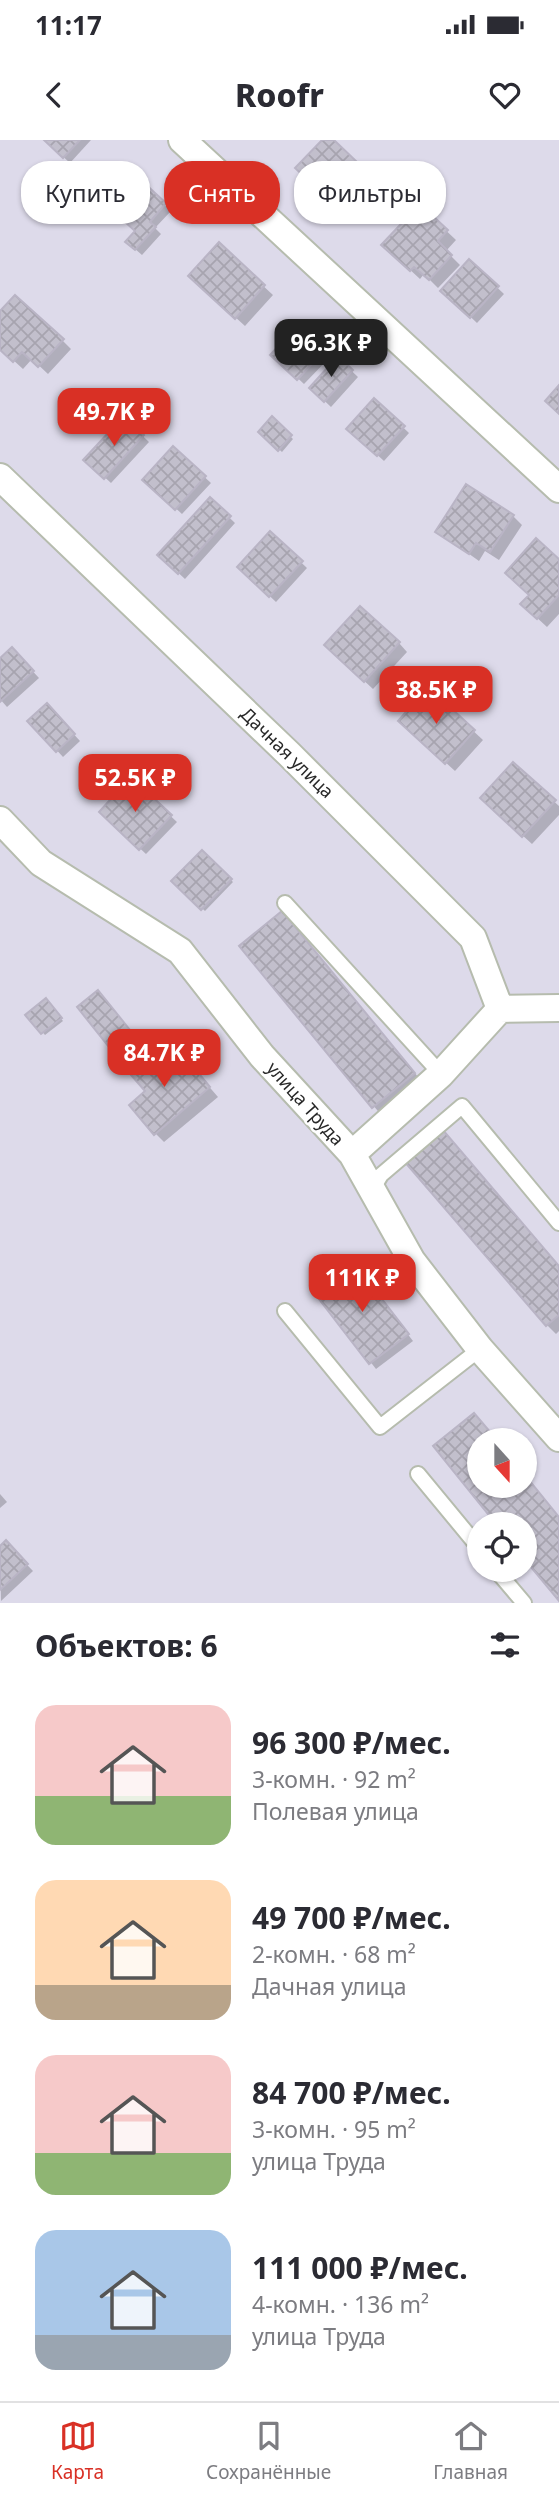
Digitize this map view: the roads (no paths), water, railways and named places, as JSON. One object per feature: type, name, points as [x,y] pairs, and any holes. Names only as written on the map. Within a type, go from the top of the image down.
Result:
[{"type":"street","points":[[182,140],[559,489]]},
{"type":"street","name":"Дачная улица","points":[[0,478],[289,754],[473,938],[500,1009]]},
{"type":"street","name":"улица Труда","points":[[0,820],[41,863],[180,951],[262,1056],[352,1154],[412,1261],[480,1349],[559,1438]]},
{"type":"street","points":[[352,1154],[441,1074],[500,1009],[559,1008]]},
{"type":"lane","points":[[285,903],[441,1074]]},
{"type":"lane","points":[[372,1190],[381,1175],[462,1107],[559,1223]]},
{"type":"lane","points":[[285,1311],[380,1427],[480,1349]]},
{"type":"lane","points":[[418,1474],[467,1533]]},
{"type":"lane","points":[[506,1582],[524,1603]]}]
